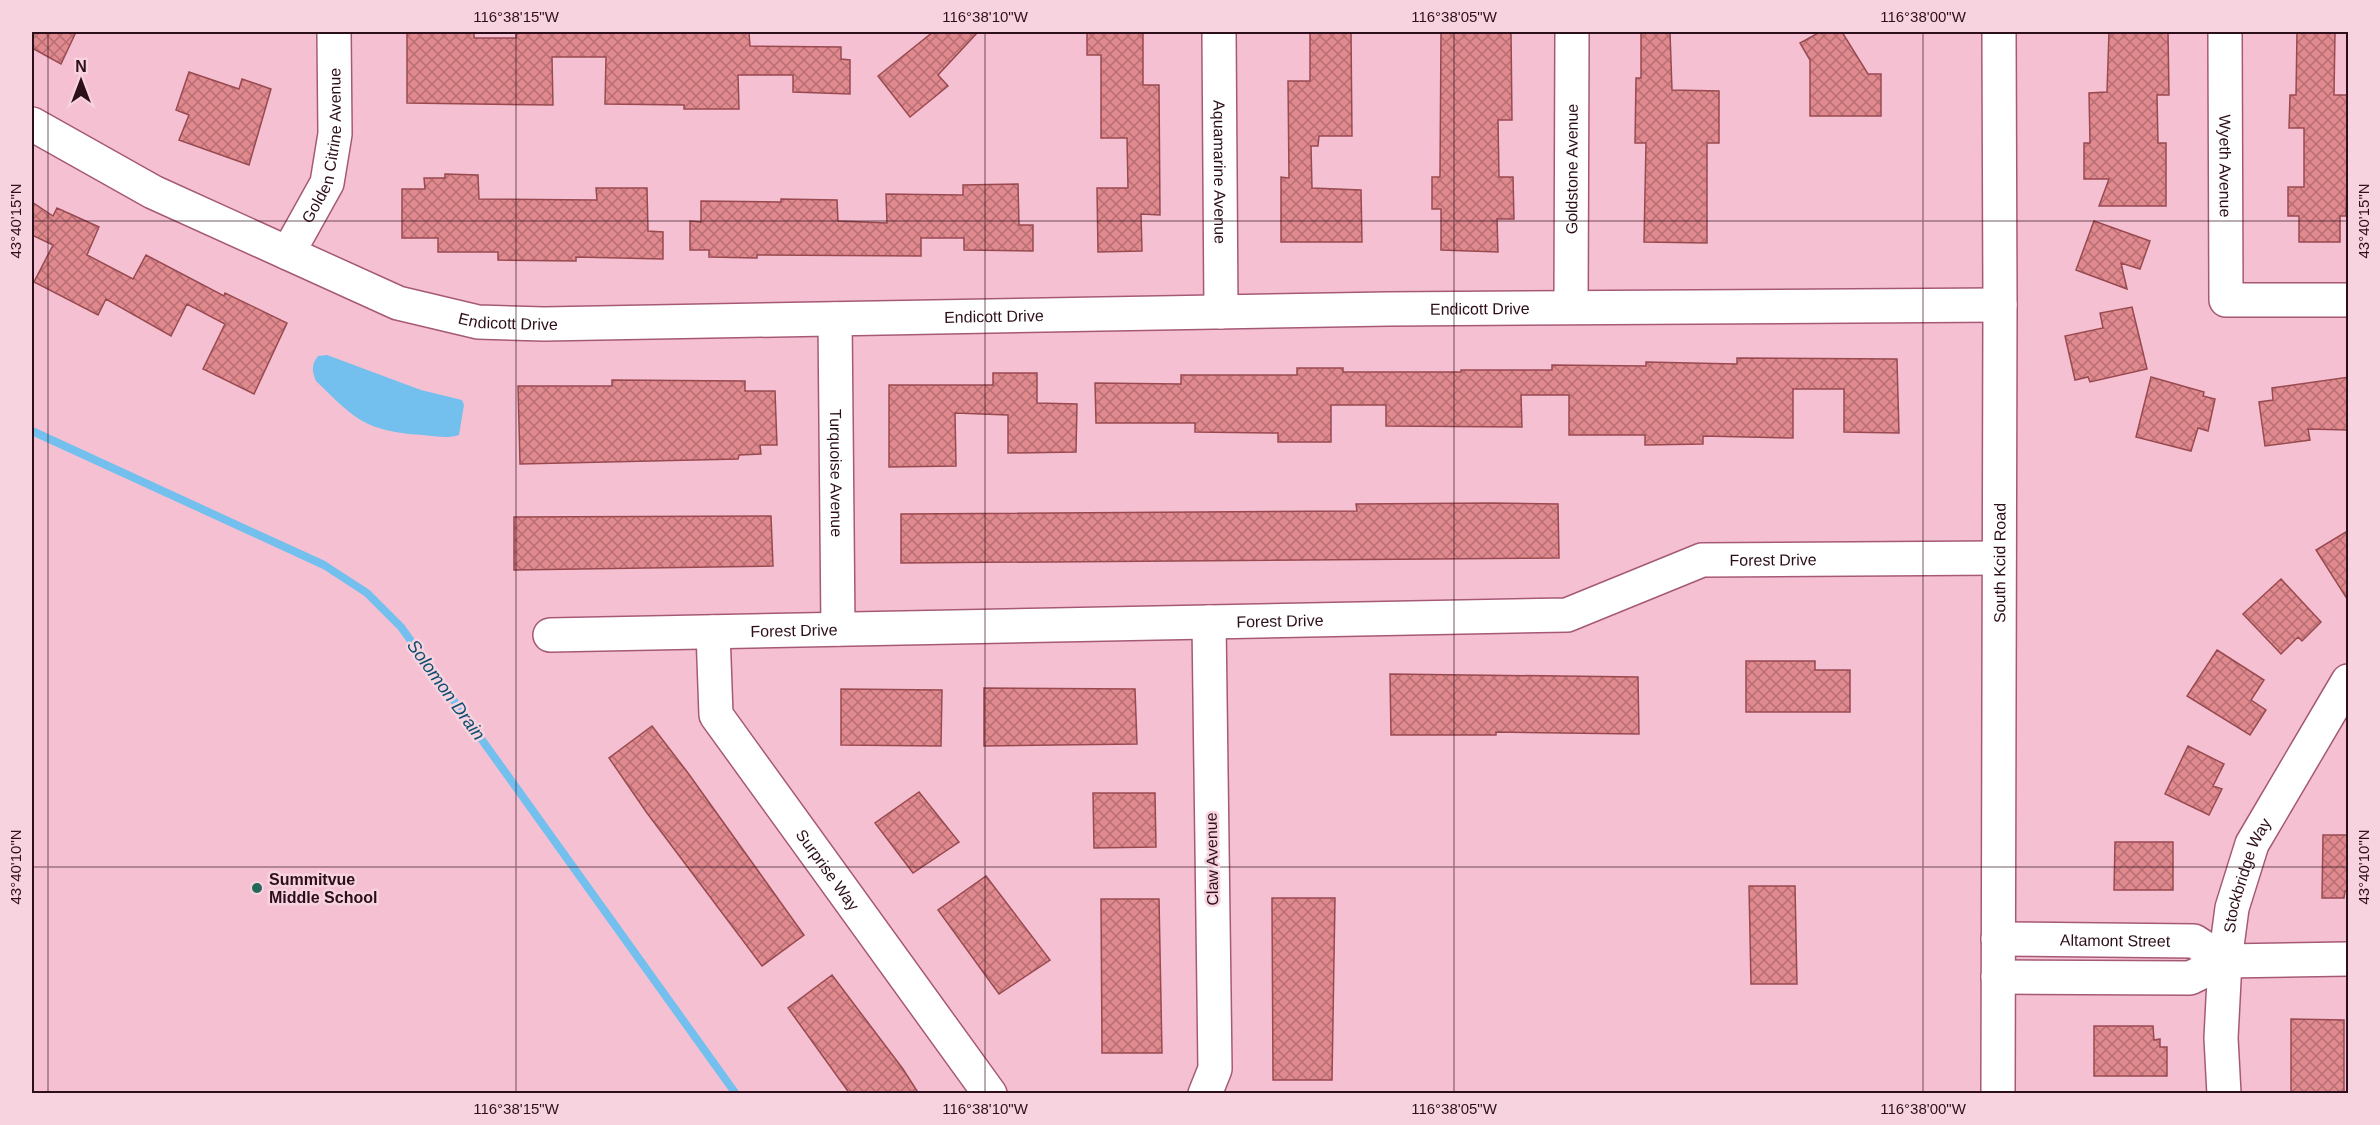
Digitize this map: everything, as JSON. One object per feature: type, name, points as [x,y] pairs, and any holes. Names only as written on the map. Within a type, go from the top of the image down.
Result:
[{"type":"street","name":"Golden Citrine Avenue","points":[[288,253],[327,183],[335,134],[334,32]]},
{"type":"street","name":"Aquamarine Avenue","points":[[1219,32],[1221,312]]},
{"type":"street","name":"Goldstone Avenue","points":[[1571,307],[1572,32]]},
{"type":"street","name":"South Kcid Road","points":[[1998,1094],[1999,32]]},
{"type":"street","name":"Wyeth Avenue","points":[[2225,32],[2226,300],[2349,300]]},
{"type":"street","name":"Endicott Drive","points":[[32,124],[153,192],[398,303],[478,322],[544,324],[1571,307],[2000,305]]},
{"type":"street","name":"Turquoise Avenue","points":[[835,319],[838,629]]},
{"type":"street","name":"Forest Drive","points":[[550,634],[1567,615],[1702,560],[1999,558]]},
{"type":"street","name":"Claw Avenue","points":[[1205,1094],[1215,1069],[1209,622]]},
{"type":"street","name":"Surprise Way","points":[[713,632],[716,715],[990,1094]]},
{"type":"street","name":"Stockbridge Way","points":[[2224,1094],[2221,1038],[2225,961],[2232,908],[2252,844],[2349,681]]},
{"type":"street","name":"Altamont Street","points":[[1998,939],[2194,941],[2225,961]]},
{"type":"street","points":[[1998,977],[2190,978],[2225,961],[2349,959]]},
{"type":"water","points":[[327,355],[421,390],[462,400],[464,405],[459,435],[441,437],[403,433],[362,421],[316,381],[313,371],[314,362],[318,356]]},
{"type":"building","points":[[32,32],[76,32],[61,64],[32,48]]},
{"type":"building","points":[[407,32],[474,33],[474,38],[516,38],[516,32],[749,32],[750,46],[841,47],[841,59],[850,60],[850,94],[793,92],[793,75],[738,75],[739,109],[684,109],[684,105],[605,104],[606,57],[552,57],[553,105],[407,103]]},
{"type":"building","points":[[933,32],[978,32],[938,75],[948,86],[910,117],[878,76]]},
{"type":"building","points":[[1087,32],[1143,32],[1143,85],[1159,85],[1160,215],[1141,214],[1142,251],[1098,252],[1097,188],[1128,188],[1127,138],[1101,138],[1101,55],[1087,55]]},
{"type":"building","points":[[1310,32],[1351,32],[1352,136],[1319,136],[1318,146],[1311,146],[1312,188],[1361,190],[1362,242],[1281,242],[1281,177],[1289,178],[1288,81],[1310,81]]},
{"type":"building","points":[[1441,32],[1511,32],[1512,120],[1498,120],[1499,177],[1513,177],[1514,219],[1497,219],[1498,252],[1441,250],[1441,209],[1432,209],[1432,177],[1440,177]]},
{"type":"building","points":[[1641,32],[1670,32],[1672,90],[1719,91],[1719,143],[1707,143],[1707,243],[1644,242],[1646,143],[1635,143],[1636,78],[1641,78]]},
{"type":"building","points":[[1820,32],[1842,32],[1868,74],[1881,74],[1881,116],[1810,116],[1810,60],[1800,43]]},
{"type":"building","points":[[2109,32],[2168,32],[2169,95],[2157,95],[2158,143],[2166,143],[2166,206],[2099,206],[2109,179],[2084,179],[2084,143],[2090,143],[2089,93],[2107,92]]},
{"type":"building","points":[[2297,32],[2335,32],[2334,95],[2349,95],[2346,216],[2340,216],[2340,242],[2299,242],[2299,216],[2288,216],[2288,187],[2304,187],[2304,128],[2289,128],[2290,95],[2296,95]]},
{"type":"building","points":[[189,72],[239,89],[242,79],[271,89],[249,165],[179,140],[189,115],[176,110]]},
{"type":"building","points":[[445,174],[478,175],[479,199],[597,200],[596,188],[647,188],[648,231],[663,232],[663,259],[576,257],[576,261],[498,260],[498,252],[438,252],[438,238],[402,238],[402,189],[425,189],[424,178],[445,178]]},
{"type":"building","points":[[1018,184],[1019,225],[1033,225],[1033,251],[964,250],[964,238],[921,238],[921,256],[709,257],[709,250],[690,250],[690,221],[701,222],[701,201],[837,200],[838,221],[887,223],[886,194],[963,195],[963,185]]},
{"type":"building","points":[[32,202],[53,216],[57,208],[99,227],[87,255],[133,279],[146,255],[224,296],[225,293],[287,323],[254,394],[203,369],[225,324],[187,304],[171,336],[106,299],[98,315],[34,282],[53,245],[32,235]]},
{"type":"building","points":[[2094,221],[2150,241],[2140,269],[2121,263],[2127,289],[2076,270]]},
{"type":"building","points":[[2132,307],[2147,369],[2090,382],[2088,377],[2075,380],[2065,336],[2103,328],[2100,313]]},
{"type":"building","points":[[1737,358],[1897,359],[1899,433],[1844,432],[1844,389],[1793,389],[1793,438],[1703,436],[1703,444],[1645,445],[1645,435],[1569,435],[1569,395],[1521,395],[1522,427],[1386,426],[1386,405],[1331,405],[1331,442],[1278,442],[1278,433],[1195,432],[1195,423],[1096,423],[1095,383],[1181,384],[1181,375],[1297,375],[1297,368],[1343,368],[1343,372],[1552,370],[1552,365],[1646,366],[1646,362],[1737,364]]},
{"type":"building","points":[[993,373],[1037,373],[1037,403],[1077,404],[1076,452],[1008,453],[1008,415],[955,413],[956,466],[889,467],[889,385],[993,385]]},
{"type":"building","points":[[2151,377],[2204,392],[2203,396],[2215,399],[2208,431],[2198,428],[2191,451],[2136,437]]},
{"type":"building","points":[[2349,377],[2347,430],[2308,429],[2310,440],[2265,446],[2259,402],[2273,400],[2272,388]]},
{"type":"building","points":[[612,380],[745,381],[745,391],[775,391],[777,445],[760,445],[761,454],[739,455],[738,459],[520,464],[518,386],[612,386]]},
{"type":"building","points":[[1356,504],[1558,504],[1559,558],[901,563],[901,514],[1357,511]]},
{"type":"building","points":[[771,516],[773,566],[514,570],[514,517]]},
{"type":"building","points":[[2349,530],[2349,602],[2316,550]]},
{"type":"building","points":[[2281,579],[2321,622],[2302,641],[2298,637],[2281,654],[2243,614]]},
{"type":"building","points":[[2217,650],[2264,680],[2251,700],[2266,710],[2250,735],[2187,696]]},
{"type":"building","points":[[1746,661],[1815,661],[1815,670],[1850,670],[1850,712],[1746,712]]},
{"type":"building","points":[[1390,674],[1638,677],[1639,734],[1496,732],[1496,735],[1391,735]]},
{"type":"building","points":[[984,688],[1135,689],[1137,744],[984,746]]},
{"type":"building","points":[[841,689],[942,690],[941,746],[841,745]]},
{"type":"building","points":[[652,726],[804,935],[762,966],[647,813],[609,758]]},
{"type":"building","points":[[2188,746],[2224,764],[2213,786],[2222,789],[2209,815],[2165,794]]},
{"type":"building","points":[[919,792],[959,842],[913,873],[875,823]]},
{"type":"building","points":[[1093,793],[1155,793],[1156,847],[1094,848]]},
{"type":"building","points":[[2323,835],[2349,835],[2349,891],[2345,891],[2344,898],[2322,898]]},
{"type":"building","points":[[2115,842],[2173,842],[2173,890],[2114,890]]},
{"type":"building","points":[[986,876],[1050,960],[999,994],[938,910]]},
{"type":"building","points":[[1749,886],[1795,886],[1797,984],[1751,984]]},
{"type":"building","points":[[1272,898],[1335,898],[1332,1080],[1273,1080]]},
{"type":"building","points":[[1101,899],[1159,899],[1162,1053],[1102,1053]]},
{"type":"building","points":[[832,975],[903,1069],[919,1094],[850,1094],[788,1008]]},
{"type":"building","points":[[2291,1019],[2344,1020],[2344,1094],[2291,1094]]},
{"type":"building","points":[[2094,1026],[2153,1026],[2154,1040],[2160,1039],[2160,1047],[2167,1047],[2167,1076],[2094,1076]]},
{"type":"waterway","name":"Solomon Drain","points":[[32,431],[324,565],[367,593],[401,627],[736,1094]]},
{"type":"place","name":"Summitvue Middle School","points":[[257,888]]}]
